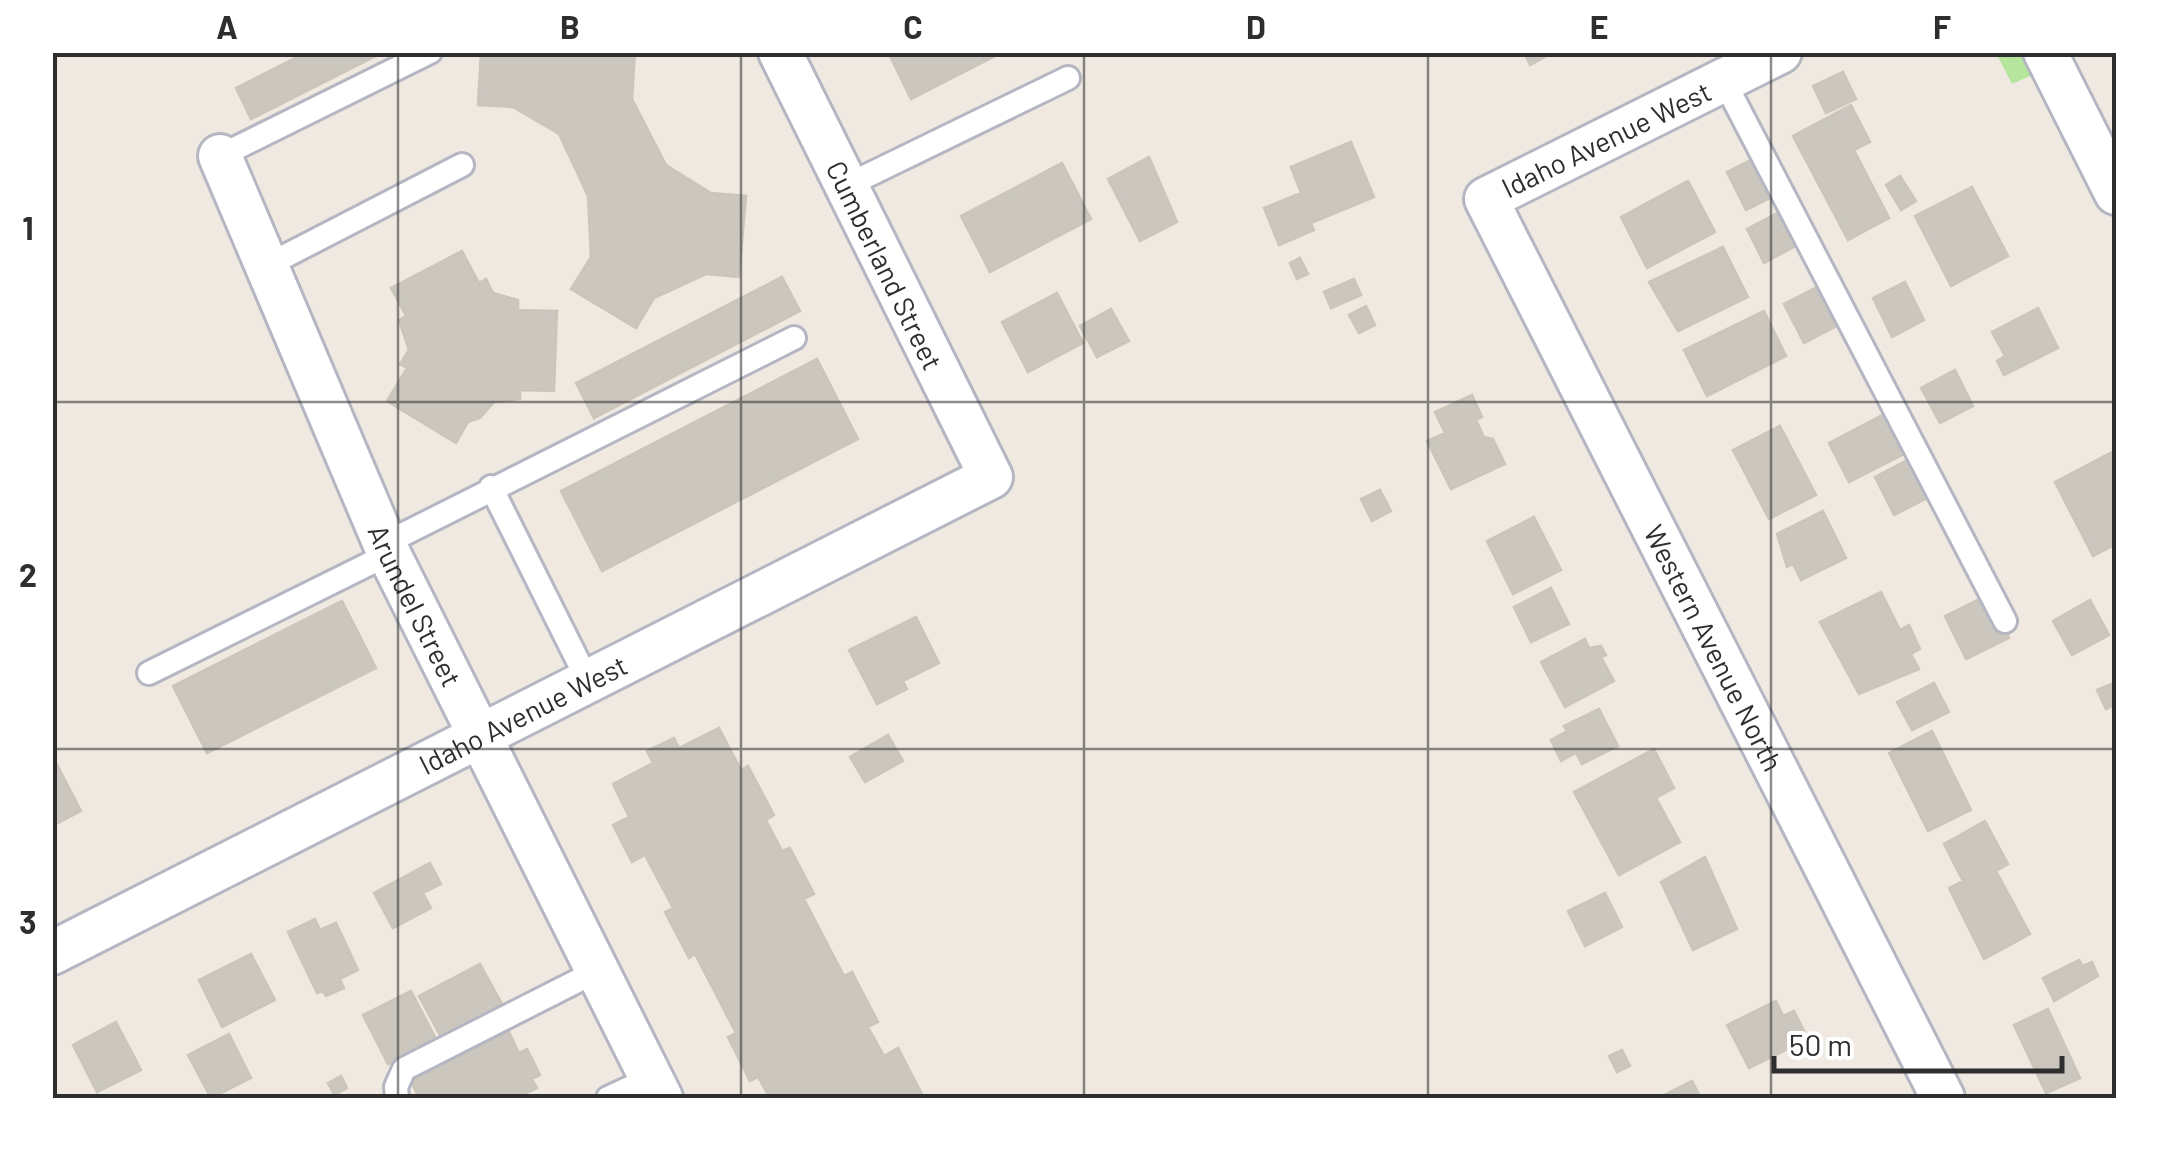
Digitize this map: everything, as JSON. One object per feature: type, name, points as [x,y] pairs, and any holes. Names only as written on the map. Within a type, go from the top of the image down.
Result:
[{"type":"street","name":"Cumberland Street","points":[[780,52],[990,477]]},
{"type":"street","name":"Idaho Avenue West","points":[[1486,199],[1780,52]]},
{"type":"street","points":[[2045,52],[2116,193]]},
{"type":"street","name":"Arundel Street","points":[[220,156],[386,549],[656,1088]]},
{"type":"street","name":"Western Avenue North","points":[[1486,199],[1942,1098]]},
{"type":"street","name":"Idaho Avenue West","points":[[52,954],[990,477]]},
{"type":"lane","points":[[220,156],[430,52]]},
{"type":"lane","points":[[846,186],[1068,78]]},
{"type":"lane","points":[[1724,81],[2005,621]]},
{"type":"lane","points":[[266,266],[462,166]]},
{"type":"lane","points":[[150,674],[386,549],[492,487],[794,338]]},
{"type":"lane","points":[[492,487],[588,681]]},
{"type":"lane","points":[[396,1098],[404,1069],[598,971]]},
{"type":"lane","points":[[608,1098],[656,1088]]},
{"type":"green space","points":[[1996,53],[2082,53],[2012,84]]},
{"type":"building","points":[[307,52],[384,52],[251,119],[236,88]]},
{"type":"building","points":[[481,52],[635,52],[632,99],[666,165],[711,193],[746,196],[739,277],[706,274],[654,298],[636,328],[571,289],[591,257],[588,196],[559,134],[513,107],[478,105]]},
{"type":"building","points":[[888,52],[1003,52],[911,99]]},
{"type":"building","points":[[1524,52],[1554,52],[1530,65]]},
{"type":"building","points":[[1843,72],[1856,99],[1826,113],[1813,86]]},
{"type":"building","points":[[1851,105],[1870,142],[1854,150],[1889,218],[1848,240],[1793,136]]},
{"type":"building","points":[[1351,142],[1374,197],[1311,223],[1314,230],[1279,245],[1264,208],[1301,193],[1291,167]]},
{"type":"building","points":[[1759,156],[1778,194],[1746,210],[1727,172]]},
{"type":"building","points":[[1149,157],[1177,222],[1140,241],[1108,179]]},
{"type":"building","points":[[1062,163],[1091,219],[990,272],[961,216]]},
{"type":"building","points":[[1900,176],[1916,201],[1901,210],[1886,185]]},
{"type":"building","points":[[1688,181],[1715,232],[1647,268],[1621,217]]},
{"type":"building","points":[[1972,187],[2008,256],[1951,286],[1915,216]]},
{"type":"building","points":[[1783,210],[1801,243],[1764,263],[1747,229]]},
{"type":"building","points":[[1723,247],[1748,297],[1678,331],[1649,282]]},
{"type":"building","points":[[462,251],[479,283],[486,279],[493,293],[518,300],[518,310],[557,311],[554,391],[520,390],[520,399],[494,402],[480,418],[468,422],[456,443],[387,401],[407,368],[400,364],[409,350],[399,320],[406,316],[391,288]]},
{"type":"building","points":[[1300,258],[1308,274],[1297,279],[1290,263]]},
{"type":"building","points":[[782,277],[800,311],[594,418],[576,383]]},
{"type":"building","points":[[1354,279],[1361,295],[1331,308],[1324,292]]},
{"type":"building","points":[[1905,282],[1924,320],[1892,337],[1873,298]]},
{"type":"building","points":[[1825,283],[1844,322],[1804,343],[1784,304]]},
{"type":"building","points":[[1057,293],[1083,343],[1028,372],[1002,322]]},
{"type":"building","points":[[1366,306],[1375,325],[1359,333],[1349,315]]},
{"type":"building","points":[[2038,308],[2058,348],[2004,375],[1997,361],[2005,356],[1992,332]]},
{"type":"building","points":[[1111,309],[1129,341],[1097,357],[1080,326]]},
{"type":"building","points":[[1764,311],[1786,356],[1707,396],[1684,350]]},
{"type":"building","points":[[817,359],[858,439],[602,571],[561,491]]},
{"type":"building","points":[[1955,370],[1973,406],[1940,423],[1921,388]]},
{"type":"building","points":[[1472,395],[1482,417],[1476,420],[1484,437],[1493,439],[1505,464],[1451,489],[1427,441],[1445,433],[1435,412]]},
{"type":"building","points":[[1892,410],[1912,450],[1849,482],[1829,443]]},
{"type":"building","points":[[1780,426],[1816,495],[1769,519],[1733,450]]},
{"type":"building","points":[[2114,451],[2116,544],[2093,556],[2055,482]]},
{"type":"building","points":[[1917,455],[1937,493],[1894,515],[1875,477]]},
{"type":"building","points":[[1380,490],[1391,511],[1372,521],[1361,499]]},
{"type":"building","points":[[1823,511],[1846,558],[1801,580],[1793,564],[1787,567],[1777,534]]},
{"type":"building","points":[[1534,517],[1561,570],[1513,594],[1487,541]]},
{"type":"building","points":[[1551,588],[1569,624],[1531,642],[1514,607]]},
{"type":"building","points":[[1881,592],[1900,630],[1909,625],[1920,649],[1911,654],[1919,669],[1859,694],[1820,622]]},
{"type":"building","points":[[1988,595],[2009,638],[1966,659],[1945,616]]},
{"type":"building","points":[[2090,600],[2109,635],[2072,655],[2053,621]]},
{"type":"building","points":[[342,601],[376,668],[207,753],[173,686]]},
{"type":"building","points":[[916,617],[939,663],[903,681],[907,689],[877,704],[849,650]]},
{"type":"building","points":[[1585,639],[1589,648],[1601,646],[1606,655],[1601,657],[1614,681],[1565,707],[1541,662]]},
{"type":"building","points":[[2116,682],[2116,704],[2106,709],[2097,690]]},
{"type":"building","points":[[1934,683],[1949,712],[1912,730],[1897,702]]},
{"type":"building","points":[[1599,709],[1618,746],[1582,764],[1576,753],[1561,761],[1551,740],[1567,731],[1564,726]]},
{"type":"building","points":[[719,728],[741,770],[748,766],[774,815],[766,820],[782,851],[790,848],[814,894],[804,899],[844,976],[852,972],[878,1022],[868,1027],[884,1056],[898,1048],[924,1098],[770,1098],[758,1077],[750,1081],[728,1037],[736,1033],[695,954],[689,958],[665,912],[673,908],[645,855],[632,862],[613,825],[629,817],[613,784],[653,763],[647,751],[674,738],[679,748]]},
{"type":"building","points":[[1932,731],[1971,810],[1928,831],[1889,753]]},
{"type":"building","points":[[888,735],[903,761],[865,782],[850,757]]},
{"type":"building","points":[[1654,749],[1674,788],[1656,798],[1680,842],[1619,875],[1574,792]]},
{"type":"building","points":[[52,755],[81,811],[52,826]]},
{"type":"building","points":[[1985,821],[2008,864],[1996,871],[2030,934],[1984,959],[1949,888],[1963,881],[1944,844]]},
{"type":"building","points":[[1705,857],[1737,929],[1693,950],[1661,882]]},
{"type":"building","points":[[430,863],[441,884],[423,893],[431,908],[393,928],[374,893]]},
{"type":"building","points":[[1605,893],[1622,927],[1585,946],[1568,911]]},
{"type":"building","points":[[315,919],[320,930],[336,923],[358,970],[340,979],[344,988],[326,996],[323,991],[317,993],[288,932]]},
{"type":"building","points":[[251,954],[275,1000],[222,1027],[199,980]]},
{"type":"building","points":[[2079,960],[2083,966],[2092,962],[2098,976],[2054,1001],[2043,978]]},
{"type":"building","points":[[480,964],[502,1004],[441,1037],[419,996]]},
{"type":"building","points":[[411,991],[436,1039],[388,1064],[363,1015]]},
{"type":"building","points":[[1776,1001],[1783,1016],[1794,1011],[1808,1039],[1749,1068],[1727,1025]]},
{"type":"building","points":[[2048,1009],[2080,1078],[2046,1093],[2014,1025]]},
{"type":"building","points":[[116,1022],[141,1070],[97,1092],[73,1045]]},
{"type":"building","points":[[509,1032],[519,1053],[527,1049],[540,1075],[532,1079],[537,1088],[516,1098],[419,1098],[411,1081]]},
{"type":"building","points":[[229,1034],[251,1078],[211,1098],[188,1055]]},
{"type":"building","points":[[1622,1050],[1630,1066],[1617,1072],[1609,1056]]},
{"type":"building","points":[[341,1076],[347,1088],[334,1095],[328,1083]]},
{"type":"building","points":[[1692,1081],[1701,1098],[1658,1098]]}]
